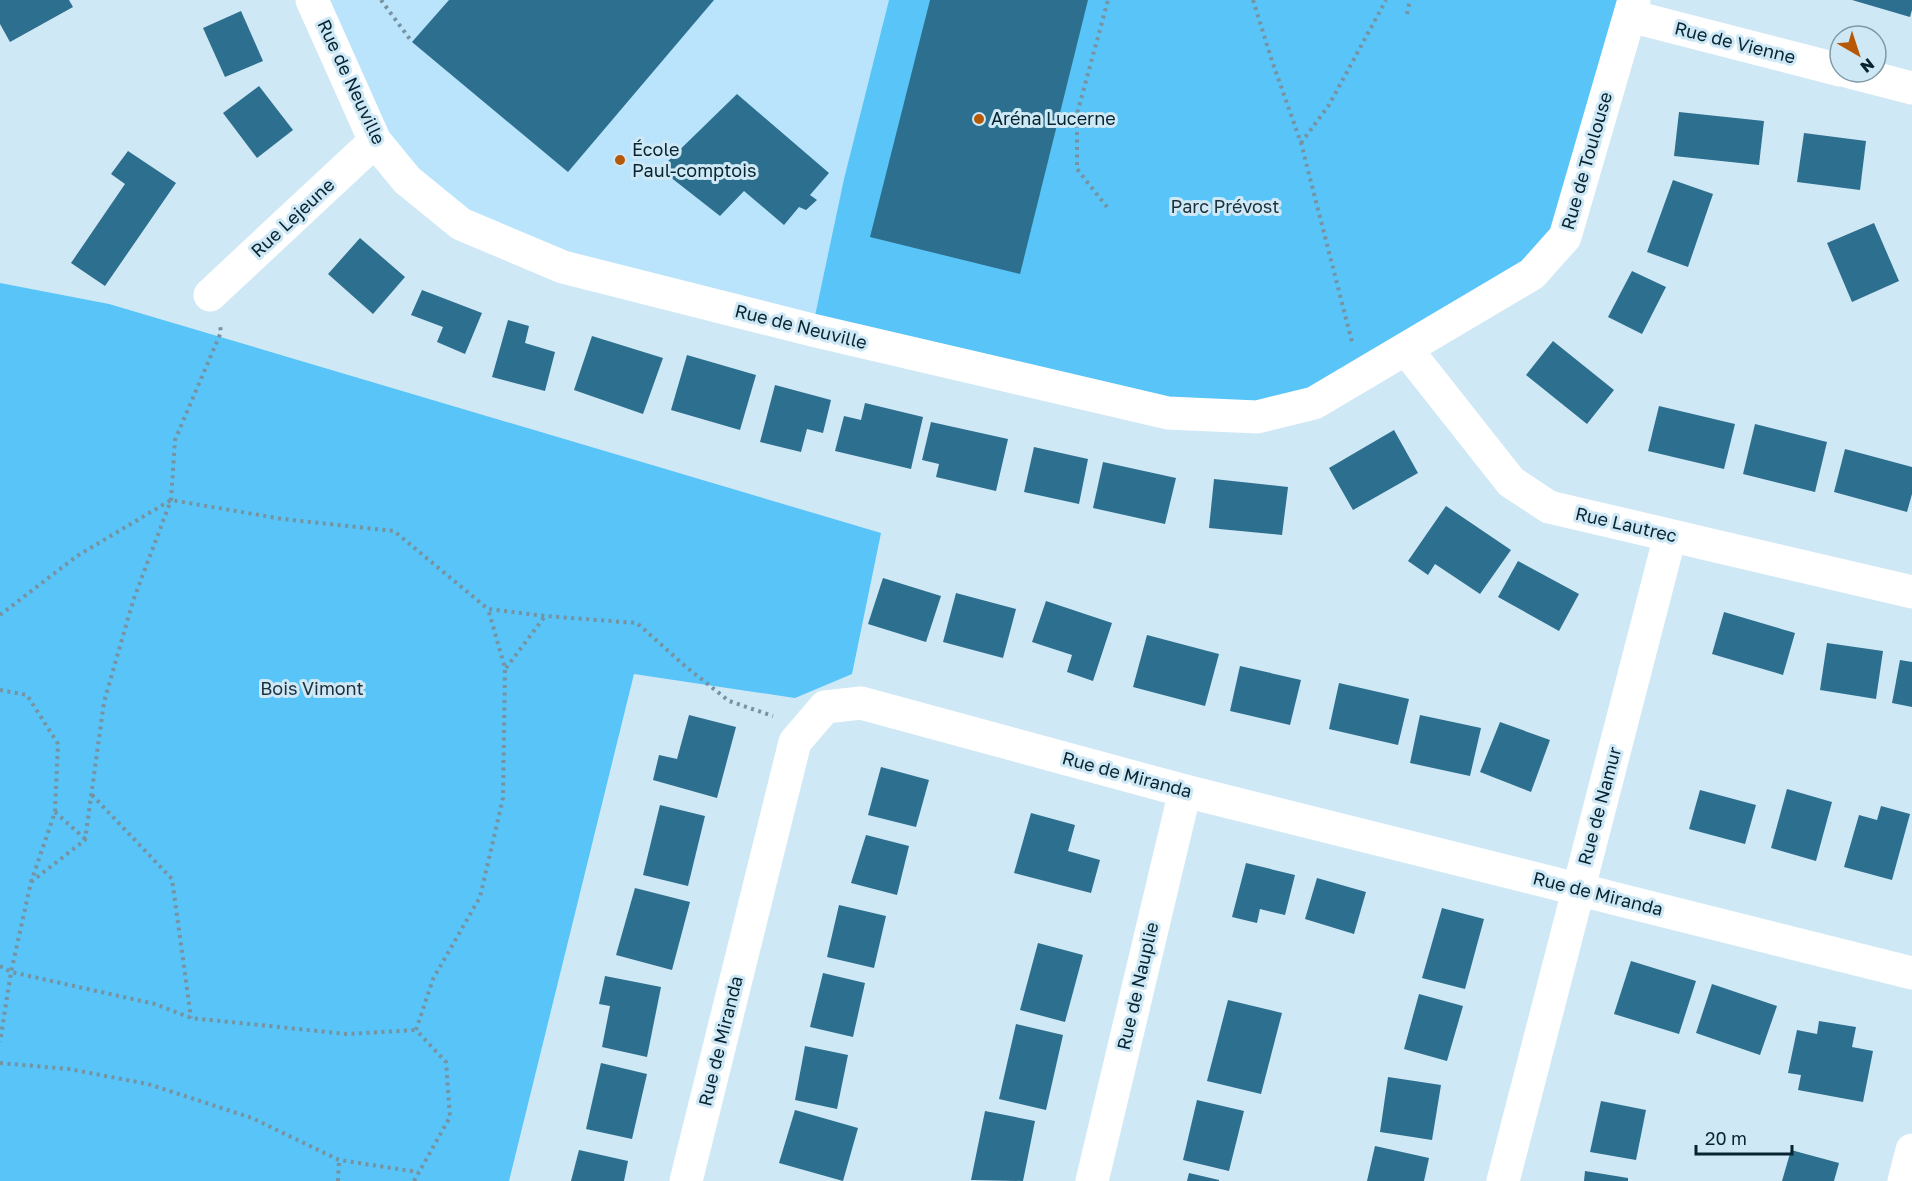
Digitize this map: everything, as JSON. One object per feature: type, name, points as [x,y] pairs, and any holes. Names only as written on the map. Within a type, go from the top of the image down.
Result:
[{"type":"street","name":"Rue de Neuville","points":[[312,0],[375,141],[407,180],[461,224],[563,267],[1168,413],[1257,417],[1314,403],[1406,349]]},
{"type":"street","name":"Rue de Vienne","points":[[1632,8],[1828,65]]},
{"type":"street","name":"Rue de Toulouse","points":[[1406,349],[1532,274],[1565,237],[1632,8]]},
{"type":"street","points":[[1888,82],[1912,88]]},
{"type":"street","name":"Rue Lejeune","points":[[210,295],[375,141]]},
{"type":"street","name":"Rue Lautrec","points":[[1406,349],[1511,482],[1549,507],[1912,592]]},
{"type":"street","name":"Rue de Namur","points":[[1503,1181],[1670,536]]},
{"type":"street","name":"Rue de Miranda","points":[[686,1181],[795,742],[825,707],[861,703],[1185,791],[1912,973]]},
{"type":"street","name":"Rue de Nauplie","points":[[1092,1181],[1185,791]]},
{"type":"street","points":[[1904,1181],[1912,1150]]},
{"type":"path","points":[[381,0],[412,42]]},
{"type":"path","points":[[1107,207],[1077,169],[1077,114],[1108,0]]},
{"type":"path","points":[[1253,0],[1301,143],[1349,337],[1368,371]]},
{"type":"path","points":[[1301,143],[1329,105],[1386,0]]},
{"type":"path","points":[[1407,14],[1410,0]]},
{"type":"path","points":[[31,882],[85,840],[104,702],[133,601],[171,500],[175,440],[221,332],[210,295]]},
{"type":"path","points":[[0,615],[77,556],[171,500],[282,519],[394,531],[488,609],[638,623],[685,666],[729,701],[808,727]]},
{"type":"path","points":[[416,1030],[433,979],[480,897],[503,798],[505,668],[488,609]]},
{"type":"path","points":[[505,668],[545,616]]},
{"type":"path","points":[[0,690],[27,695],[58,744],[55,812],[31,882],[11,972],[0,1041]]},
{"type":"path","points":[[92,795],[172,879],[191,1018]]},
{"type":"path","points":[[55,812],[85,840]]},
{"type":"path","points":[[0,966],[11,972],[155,1004],[191,1018],[347,1034],[416,1030]]},
{"type":"path","points":[[414,1181],[450,1117],[446,1062],[416,1030]]},
{"type":"path","points":[[0,1063],[69,1069],[148,1084],[252,1118],[339,1160],[418,1172]]},
{"type":"path","points":[[338,1181],[339,1160]]},
{"type":"shaded area","name":"École Paul-comptois","points":[[312,0],[889,0],[844,179],[812,330],[563,267],[407,180]]},
{"type":"green space","name":"Parc Prévost","points":[[889,0],[1634,0],[1565,237],[1532,274],[1257,417],[812,330],[844,179]]},
{"type":"green space","name":"Bois Vimont","points":[[0,283],[109,304],[881,533],[852,674],[795,698],[634,674],[509,1181],[0,1181]]},
{"type":"building","points":[[0,0],[69,0],[73,7],[10,42],[0,24]]},
{"type":"building","points":[[449,0],[714,0],[568,172],[412,42]]},
{"type":"building","name":"Aréna Lucerne","points":[[930,0],[1088,0],[1020,274],[870,237]]},
{"type":"building","points":[[1852,0],[1912,0],[1912,10],[1910,17]]},
{"type":"building","points":[[241,11],[263,61],[225,77],[203,28]]},
{"type":"building","points":[[259,86],[293,130],[257,158],[223,113]]},
{"type":"building","points":[[737,94],[829,173],[810,195],[817,200],[806,210],[799,207],[784,225],[744,191],[720,216],[660,169]]},
{"type":"building","points":[[1679,112],[1764,121],[1759,165],[1674,156]]},
{"type":"building","points":[[1804,133],[1866,141],[1860,190],[1797,182]]},
{"type":"building","points":[[128,151],[176,183],[105,286],[71,263],[125,184],[111,174]]},
{"type":"building","points":[[1673,180],[1713,194],[1688,267],[1647,252]]},
{"type":"building","points":[[1874,223],[1899,281],[1852,302],[1827,243]]},
{"type":"building","points":[[360,238],[405,277],[373,314],[328,274]]},
{"type":"building","points":[[1632,271],[1666,287],[1642,334],[1608,317]]},
{"type":"building","points":[[422,290],[482,313],[465,354],[437,342],[443,327],[411,315]]},
{"type":"building","points":[[508,320],[529,326],[525,343],[555,352],[545,391],[492,377]]},
{"type":"building","points":[[592,336],[663,358],[643,414],[574,390]]},
{"type":"building","points":[[1553,341],[1614,390],[1587,424],[1526,375]]},
{"type":"building","points":[[687,355],[756,375],[740,430],[671,410]]},
{"type":"building","points":[[775,385],[831,400],[823,433],[807,429],[801,452],[760,442]]},
{"type":"building","points":[[865,403],[923,417],[911,469],[835,451],[844,416],[861,420]]},
{"type":"building","points":[[1659,406],[1735,424],[1724,469],[1648,451]]},
{"type":"building","points":[[931,422],[1008,439],[996,491],[936,477],[939,464],[922,460]]},
{"type":"building","points":[[1755,424],[1827,442],[1815,492],[1743,474]]},
{"type":"building","points":[[1394,430],[1418,473],[1353,510],[1329,468]]},
{"type":"building","points":[[1034,447],[1088,459],[1079,504],[1024,492]]},
{"type":"building","points":[[1845,449],[1912,467],[1912,494],[1907,512],[1834,492]]},
{"type":"building","points":[[1103,462],[1176,478],[1165,524],[1093,508]]},
{"type":"building","points":[[1214,479],[1288,487],[1282,535],[1209,528]]},
{"type":"building","points":[[1446,506],[1511,550],[1480,594],[1435,564],[1428,575],[1408,561]]},
{"type":"building","points":[[1518,561],[1579,594],[1559,631],[1498,597]]},
{"type":"building","points":[[883,578],[941,596],[926,642],[868,624]]},
{"type":"building","points":[[956,593],[1016,609],[1003,658],[943,642]]},
{"type":"building","points":[[1046,601],[1112,623],[1093,681],[1067,672],[1072,655],[1032,642]]},
{"type":"building","points":[[1724,612],[1795,633],[1783,675],[1712,654]]},
{"type":"building","points":[[1147,635],[1219,654],[1205,706],[1133,687]]},
{"type":"building","points":[[1827,643],[1883,651],[1876,699],[1820,690]]},
{"type":"building","points":[[1900,660],[1912,662],[1912,707],[1892,703]]},
{"type":"building","points":[[1240,666],[1301,680],[1290,725],[1230,711]]},
{"type":"building","points":[[1339,683],[1409,699],[1398,745],[1329,729]]},
{"type":"building","points":[[689,715],[736,727],[717,798],[653,780],[659,755],[677,759]]},
{"type":"building","points":[[1420,715],[1481,728],[1470,776],[1410,763]]},
{"type":"building","points":[[1500,722],[1550,740],[1531,792],[1480,772]]},
{"type":"building","points":[[881,767],[929,780],[916,827],[868,815]]},
{"type":"building","points":[[1787,789],[1832,802],[1816,861],[1771,848]]},
{"type":"building","points":[[1700,790],[1756,805],[1745,844],[1689,829]]},
{"type":"building","points":[[660,805],[705,816],[688,886],[643,875]]},
{"type":"building","points":[[1881,806],[1910,814],[1892,880],[1844,867],[1859,815],[1877,820]]},
{"type":"building","points":[[1031,813],[1075,825],[1068,851],[1100,860],[1091,893],[1014,873]]},
{"type":"building","points":[[866,835],[909,846],[897,895],[851,883]]},
{"type":"building","points":[[1246,863],[1295,875],[1285,915],[1260,909],[1257,923],[1232,917]]},
{"type":"building","points":[[1317,878],[1366,892],[1354,934],[1305,919]]},
{"type":"building","points":[[635,888],[690,902],[672,970],[616,955]]},
{"type":"building","points":[[839,905],[886,916],[874,968],[827,957]]},
{"type":"building","points":[[1442,908],[1484,919],[1465,989],[1422,978]]},
{"type":"building","points":[[1038,943],[1083,955],[1065,1022],[1020,1010]]},
{"type":"building","points":[[1631,961],[1696,981],[1679,1034],[1614,1014]]},
{"type":"building","points":[[823,973],[865,983],[853,1037],[810,1027]]},
{"type":"building","points":[[605,976],[661,987],[647,1057],[602,1047],[610,1006],[599,1004]]},
{"type":"building","points":[[1712,984],[1777,1006],[1760,1055],[1696,1033]]},
{"type":"building","points":[[1419,994],[1463,1006],[1447,1061],[1404,1049]]},
{"type":"building","points":[[1228,1000],[1282,1013],[1261,1094],[1207,1081]]},
{"type":"building","points":[[1819,1021],[1856,1027],[1852,1047],[1873,1051],[1863,1102],[1798,1090],[1801,1075],[1788,1073],[1797,1030],[1817,1034]]},
{"type":"building","points":[[1016,1024],[1063,1035],[1046,1110],[999,1099]]},
{"type":"building","points":[[805,1046],[848,1055],[837,1109],[795,1100]]},
{"type":"building","points":[[601,1063],[647,1074],[632,1139],[586,1129]]},
{"type":"building","points":[[1388,1077],[1441,1085],[1432,1140],[1380,1132]]},
{"type":"building","points":[[1197,1100],[1244,1111],[1229,1171],[1183,1160]]},
{"type":"building","points":[[1601,1101],[1646,1110],[1636,1160],[1590,1152]]},
{"type":"building","points":[[795,1110],[858,1128],[843,1181],[779,1163]]},
{"type":"building","points":[[985,1111],[1035,1121],[1023,1181],[971,1180]]},
{"type":"building","points":[[1375,1146],[1429,1158],[1424,1181],[1367,1181]]},
{"type":"building","points":[[579,1150],[628,1161],[624,1181],[571,1181]]},
{"type":"building","points":[[1791,1150],[1839,1163],[1834,1181],[1782,1181]]},
{"type":"building","points":[[1585,1171],[1628,1178],[1628,1181],[1584,1181]]},
{"type":"building","points":[[1189,1173],[1219,1180],[1219,1181],[1187,1181]]},
{"type":"place","name":"Aréna Lucerne","points":[[979,119]]},
{"type":"place","name":"École Paul-comptois","points":[[620,160]]}]
